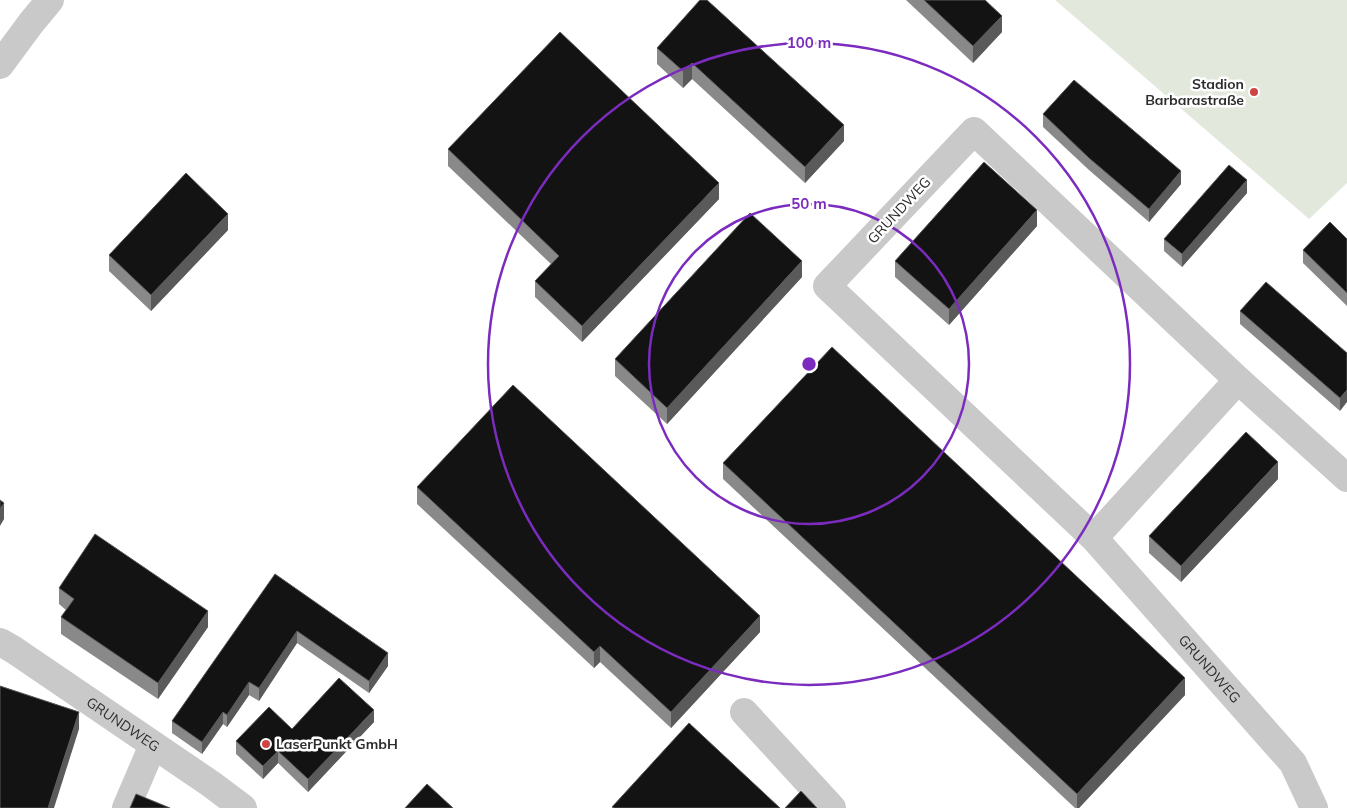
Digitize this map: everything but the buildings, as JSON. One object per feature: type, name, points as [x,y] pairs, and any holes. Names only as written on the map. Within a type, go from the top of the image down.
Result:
[{"type":"street","points":[[0,65],[50,0]]},
{"type":"street","name":"GRUNDWEG","points":[[1314,808],[1293,764],[1094,538],[827,286],[974,131],[1238,380],[1347,478]]},
{"type":"street","points":[[1094,538],[1238,380]]},
{"type":"street","name":"GRUNDWEG","points":[[0,642],[154,745],[243,808]]},
{"type":"street","points":[[744,712],[832,808]]},
{"type":"street","points":[[126,808],[154,745]]},
{"type":"shaded area","name":"Stadion Barbarastraße","points":[[1055,0],[1347,0],[1347,183],[1309,219]]},
{"type":"place","name":"Stadion Barbarastraße","points":[[1254,92]]},
{"type":"place","name":"LaserPunkt GmbH","points":[[266,744]]}]
